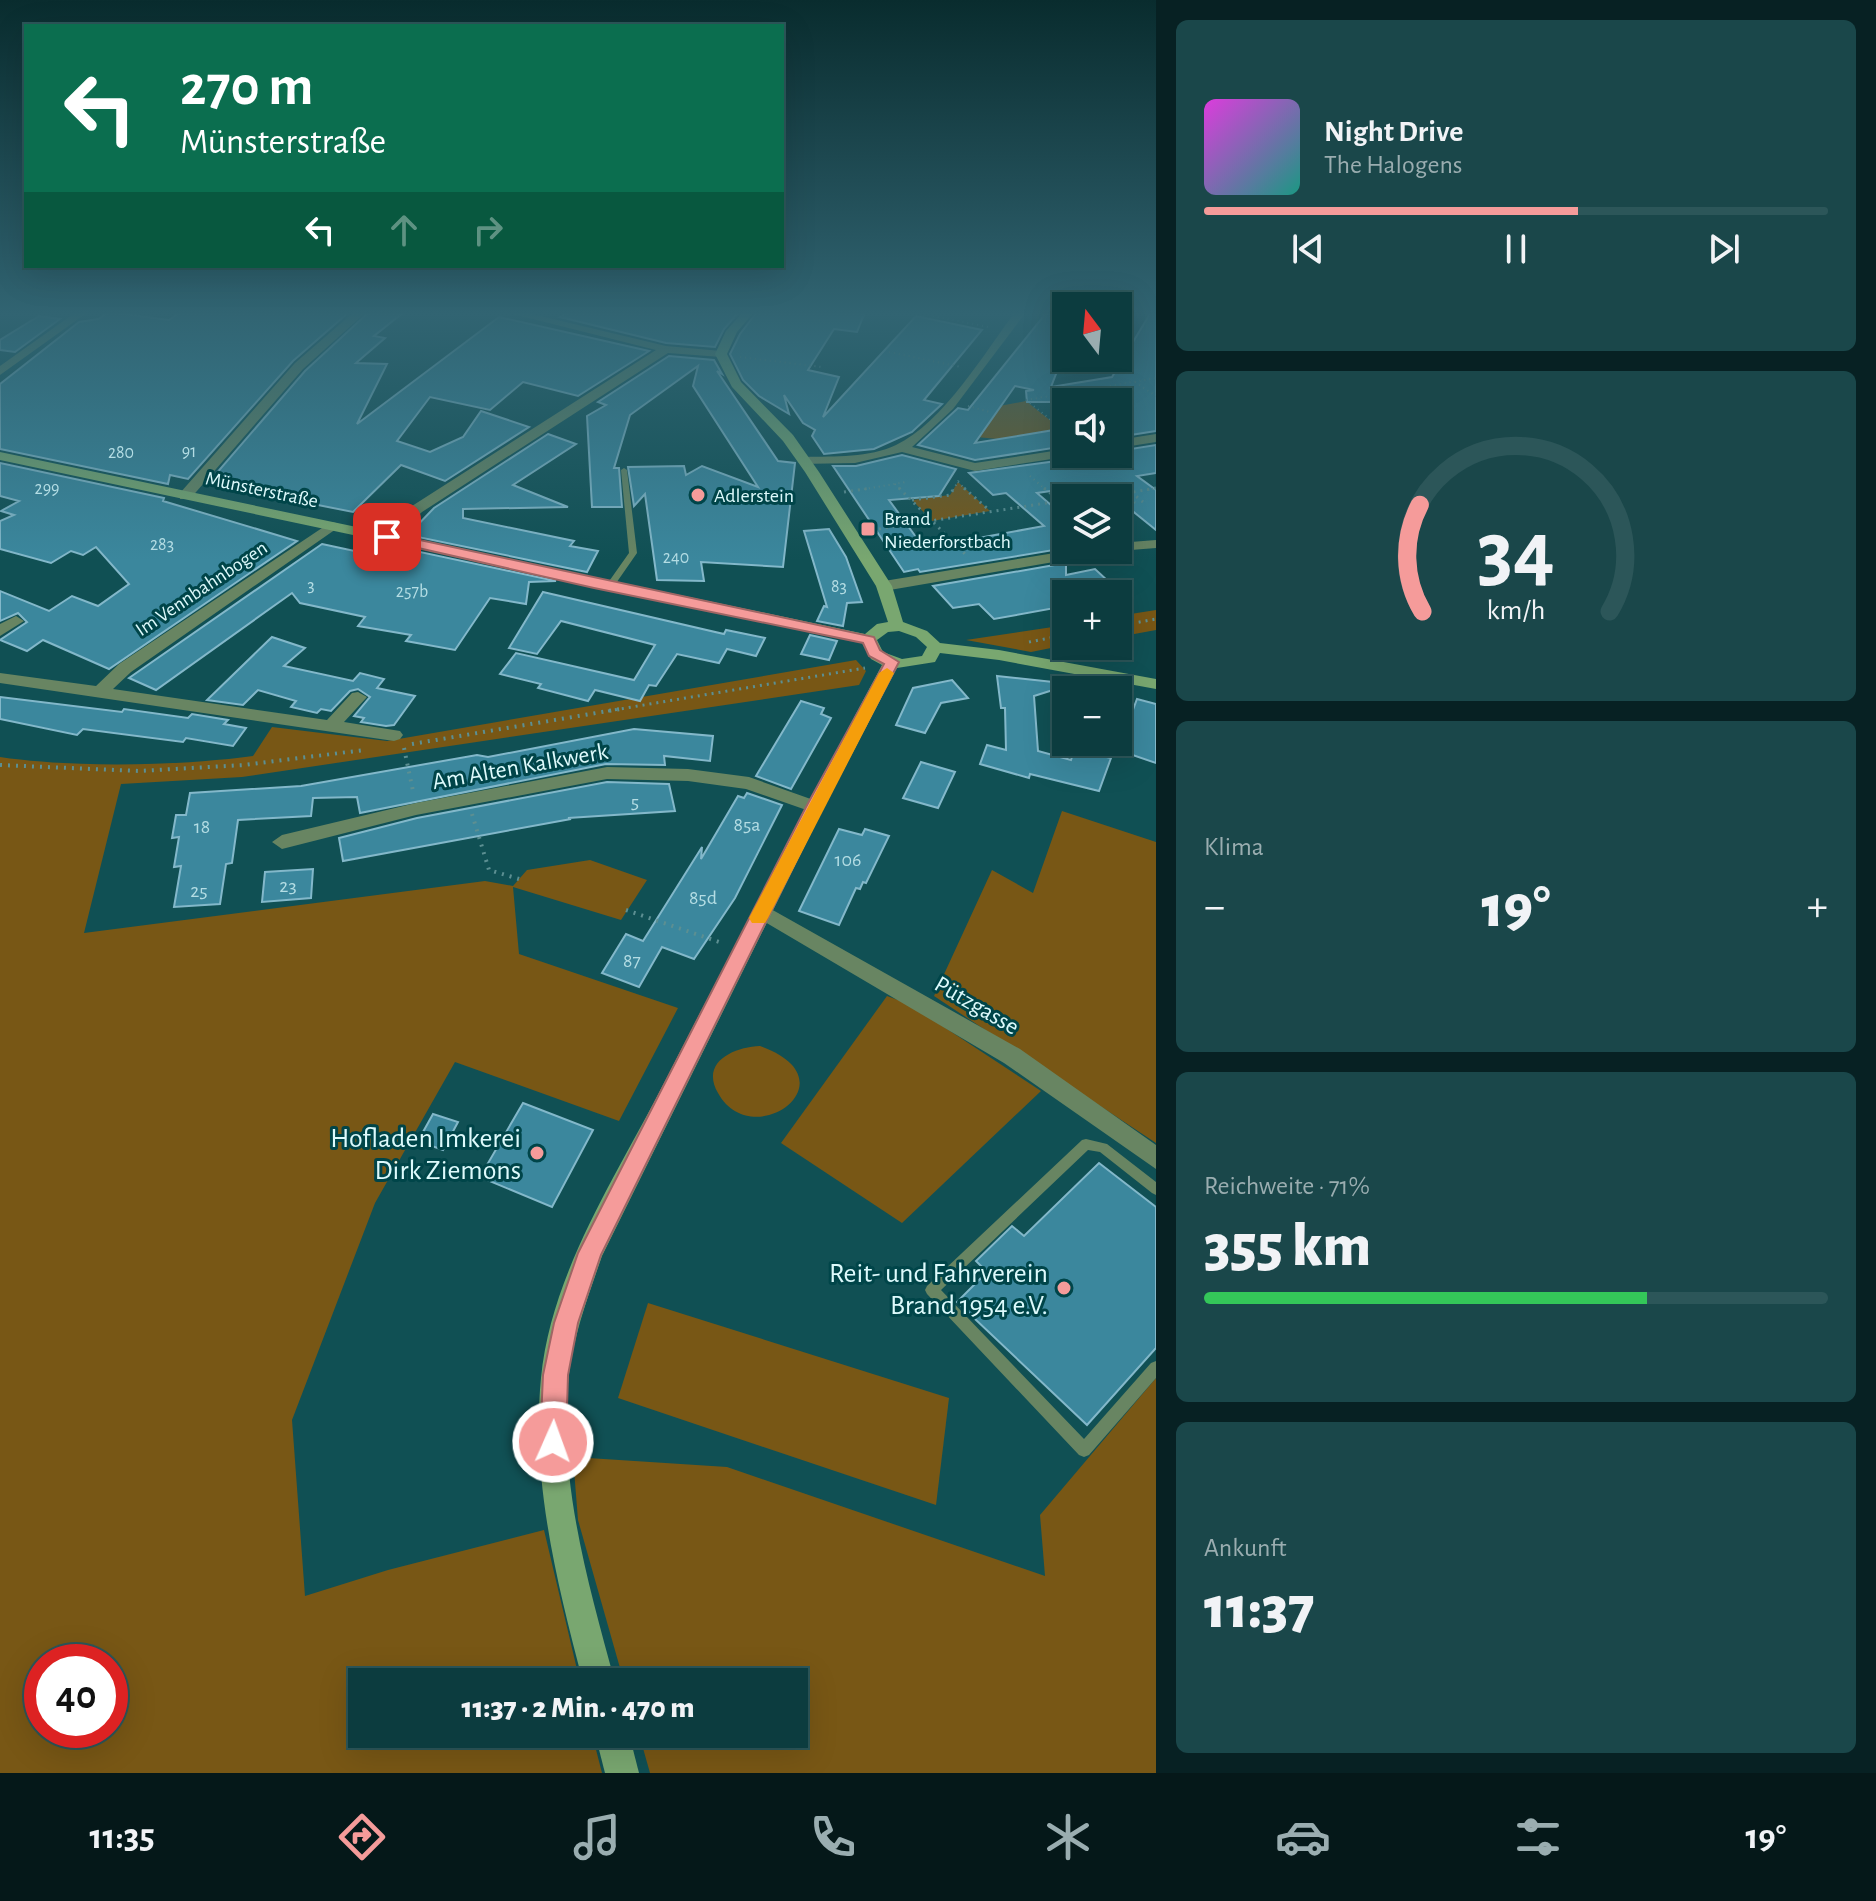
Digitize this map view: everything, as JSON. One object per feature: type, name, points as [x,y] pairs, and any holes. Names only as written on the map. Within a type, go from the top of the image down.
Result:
[{"type":"street","points":[[185,496],[274,395]]},
{"type":"street","points":[[387,537],[417,509],[595,395]]},
{"type":"street","points":[[746,395],[805,461],[884,586],[897,627]]},
{"type":"street","points":[[805,461],[867,457],[908,445],[935,422],[956,395]]},
{"type":"street","points":[[1132,442],[1156,438]]},
{"type":"street","points":[[908,445],[985,460],[991,464]]},
{"type":"street","points":[[908,445],[970,465],[1052,455]]},
{"type":"street","name":"Münsterstraße","points":[[0,456],[869,640]]},
{"type":"street","name":"Im Vennbahnbogen","points":[[100,692],[133,662],[331,526]]},
{"type":"street","points":[[1132,546],[1156,544]]},
{"type":"street","points":[[884,586],[1052,558]]},
{"type":"street","points":[[0,631],[16,621]]},
{"type":"street","points":[[935,647],[934,654],[921,662],[892,662],[874,653],[869,640],[878,630],[897,627],[922,633],[935,647],[999,655],[1156,684]]},
{"type":"street","points":[[596,1668],[562,1523],[553,1442],[555,1375],[566,1323],[590,1253],[815,807],[892,662]]},
{"type":"street","points":[[0,678],[394,735]]},
{"type":"street","points":[[331,726],[358,697]]},
{"type":"street","name":"Am Alten Kalkwerk","points":[[282,842],[416,809],[607,773],[688,775],[749,783],[815,807]]},
{"type":"street","name":"Pützgasse","points":[[762,911],[1012,1056],[1156,1158]]},
{"type":"street","points":[[616,1748],[622,1773]]},
{"type":"lane","points":[[609,587],[633,553],[624,470]]},
{"type":"lane","points":[[1156,1189],[1103,1148],[1086,1144],[932,1290],[1084,1450],[1156,1368]]},
{"type":"path","points":[[1052,395],[1026,400],[1052,421]]},
{"type":"path","points":[[1013,461],[1052,495]]},
{"type":"path","points":[[912,500],[950,495],[970,465]]},
{"type":"path","points":[[826,494],[906,482]]},
{"type":"path","points":[[958,482],[990,511]]},
{"type":"path","points":[[895,484],[964,552]]},
{"type":"path","points":[[1132,492],[1156,488]]},
{"type":"path","points":[[1132,493],[1143,502]]},
{"type":"path","points":[[878,529],[1052,501]]},
{"type":"path","points":[[1132,623],[1156,619]]},
{"type":"path","points":[[1025,642],[1052,637]]},
{"type":"path","points":[[416,809],[403,745],[664,703],[872,664]]},
{"type":"path","points":[[0,765],[139,771],[244,765],[374,749]]},
{"type":"path","points":[[467,799],[489,870],[519,879]]},
{"type":"path","points":[[626,910],[743,950]]},
{"type":"shaded area","points":[[1026,401],[1052,422],[1052,434],[1046,431],[998,439],[976,437],[994,407]]},
{"type":"shaded area","points":[[958,482],[990,511],[932,521],[912,500],[950,495]]},
{"type":"shaded area","points":[[1156,610],[1156,630],[1132,634],[1132,614]]},
{"type":"shaded area","points":[[1052,627],[1052,648],[1031,652],[966,640]]},
{"type":"shaded area","points":[[856,660],[866,671],[859,685],[242,777],[121,784],[84,933],[485,881],[513,886],[527,870],[590,860],[647,880],[621,920],[513,887],[519,954],[678,1008],[619,1121],[455,1062],[375,1203],[292,1420],[305,1596],[388,1570],[544,1530],[577,1668],[348,1668],[348,1748],[596,1748],[602,1773],[0,1773],[0,757],[93,764],[160,764],[253,756],[272,727],[387,741]]},
{"type":"shaded area","points":[[1062,811],[1156,842],[1156,1143],[934,996],[992,870],[1033,893]]},
{"type":"shaded area","points":[[887,996],[909,1004],[1041,1091],[902,1223],[781,1143]]},
{"type":"shaded area","points":[[760,1046],[787,1060],[799,1076],[798,1092],[788,1106],[772,1114],[752,1117],[734,1110],[718,1093],[713,1073],[722,1058],[740,1049]]},
{"type":"shaded area","points":[[648,1303],[949,1398],[936,1505],[618,1398]]},
{"type":"shaded area","points":[[1156,1378],[1156,1773],[650,1773],[643,1748],[808,1748],[808,1668],[620,1668],[578,1520],[573,1457],[727,1467],[1045,1576],[1040,1515]]},
{"type":"building","points":[[0,395],[263,395],[188,479],[170,475],[168,484],[0,449]]},
{"type":"building","points":[[284,395],[372,395],[357,424],[396,395],[508,395],[490,410],[430,397],[397,441],[430,452],[463,437],[481,411],[529,427],[445,481],[401,465],[353,512],[208,483]]},
{"type":"building","points":[[609,395],[658,395],[630,415],[614,468],[619,468],[622,507],[592,507],[587,416],[606,405],[598,402]]},
{"type":"building","points":[[699,395],[733,395],[778,461],[795,463],[783,567],[701,562],[704,581],[657,580],[645,494],[634,506],[628,467],[684,466],[686,475],[702,466],[758,487]]},
{"type":"building","points":[[758,395],[832,395],[823,417],[843,395],[928,395],[924,400],[942,404],[912,432],[874,449],[824,454],[812,436],[815,430],[803,423],[784,395],[789,414]]},
{"type":"building","points":[[980,395],[1009,395],[975,443],[1052,430],[1052,448],[975,460],[918,445],[958,408],[968,410]]},
{"type":"building","points":[[1026,395],[1052,395],[1052,402],[1027,402]]},
{"type":"building","points":[[1132,395],[1156,395],[1156,431],[1132,435]]},
{"type":"building","points":[[548,434],[576,444],[513,485],[568,507],[463,509],[463,518],[574,541],[570,546],[598,551],[587,572],[408,535],[434,508]]},
{"type":"building","points":[[1156,445],[1156,473],[1137,476],[1156,490],[1156,530],[1132,511],[1132,484],[1052,484],[1052,491],[1037,493],[1052,506],[1052,550],[920,572],[918,569],[904,572],[833,466],[856,466],[902,455],[956,469],[939,496],[889,500],[924,548],[1044,526],[1006,493],[993,495],[969,473],[1052,462],[1052,468],[1132,468],[1132,449]]},
{"type":"building","points":[[0,463],[164,498],[163,501],[297,541],[109,669],[43,640],[27,651],[0,640],[27,622],[18,613],[0,621],[0,591],[49,611],[72,596],[98,606],[129,584],[96,547],[83,555],[71,551],[51,563],[0,549],[0,521],[14,515],[1,511],[19,501],[0,496]]},
{"type":"building","points":[[829,529],[846,557],[862,602],[847,603],[843,626],[817,621],[824,606],[827,607],[804,531]]},
{"type":"building","points":[[322,544],[387,558],[397,547],[556,581],[529,582],[526,604],[490,598],[455,650],[406,641],[411,635],[358,626],[365,617],[300,603],[292,593],[156,690],[129,678]]},
{"type":"building","points":[[1060,564],[1066,564],[1066,575],[1095,569],[1107,580],[1052,580],[1052,609],[994,619],[979,604],[953,608],[933,586]]},
{"type":"building","points":[[543,592],[724,634],[726,630],[765,638],[756,656],[727,649],[719,663],[677,654],[656,686],[649,685],[640,701],[595,690],[588,701],[538,688],[541,684],[500,674],[516,653],[634,680],[655,645],[561,621],[537,654],[509,648]]},
{"type":"building","points":[[810,635],[837,641],[829,660],[801,654]]},
{"type":"building","points":[[272,637],[305,648],[284,666],[353,681],[360,673],[384,679],[377,688],[415,696],[394,725],[386,726],[361,722],[364,718],[354,716],[370,697],[358,689],[350,691],[331,711],[321,709],[317,713],[291,707],[296,701],[258,690],[243,705],[207,700]]},
{"type":"building","points":[[997,676],[1052,682],[1052,690],[1034,696],[1038,751],[1071,760],[1072,756],[1111,758],[1099,791],[1030,774],[1029,778],[980,764],[987,745],[1006,750],[1005,708],[1001,708]]},
{"type":"building","points":[[952,680],[968,698],[941,703],[925,733],[896,725],[913,688]]},
{"type":"building","points":[[0,697],[188,718],[192,714],[228,720],[224,724],[246,728],[233,746],[186,738],[183,742],[83,729],[77,735],[0,719]]},
{"type":"building","points":[[1137,699],[1156,704],[1156,763],[1132,755],[1132,712]]},
{"type":"building","points":[[801,701],[824,708],[821,714],[831,718],[791,789],[756,776]]},
{"type":"building","points":[[634,729],[713,736],[710,761],[664,756],[665,765],[606,764],[360,813],[357,797],[313,798],[311,816],[238,820],[232,863],[226,864],[220,904],[174,907],[181,866],[174,867],[179,837],[172,838],[176,815],[186,815],[190,793],[301,786],[477,755],[488,757]]},
{"type":"building","points":[[921,762],[955,772],[938,808],[903,798]]},
{"type":"building","points":[[607,782],[669,784],[675,811],[568,818],[571,819],[343,861],[339,838],[417,818]]},
{"type":"building","points":[[747,793],[782,805],[735,898],[694,959],[662,947],[639,987],[602,973],[626,934],[643,941],[702,847],[701,859],[738,796],[744,798]]},
{"type":"building","points":[[839,829],[862,835],[865,829],[889,836],[866,883],[863,882],[860,889],[856,888],[839,925],[799,911]]},
{"type":"building","points":[[313,869],[311,898],[262,902],[265,872]]},
{"type":"building","name":"Hofladen Imkerei Dirk Ziemons","points":[[523,1103],[593,1130],[552,1207],[480,1177]]},
{"type":"building","points":[[433,1114],[458,1122],[443,1150],[418,1141]]},
{"type":"building","name":"Reit- und Fahrverein Brand 1954 e.V.","points":[[1099,1163],[1156,1207],[1156,1348],[1087,1425],[957,1302],[987,1272],[976,1261],[1012,1226],[1024,1236]]},
{"type":"slow traffic","points":[[759,918],[887,673]]},
{"type":"place","name":"Adlerstein","points":[[698,495]]},
{"type":"place","name":"Brand Niederforstbach","points":[[868,529]]},
{"type":"place","name":"Hofladen Imkerei Dirk Ziemons","points":[[537,1153]]},
{"type":"place","name":"Reit- und Fahrverein Brand 1954 e.V.","points":[[1064,1288]]},
{"type":"route","points":[[387,537],[594,584],[869,640],[874,653],[892,662],[815,807],[590,1253],[566,1323],[555,1375],[553,1442]]}]
